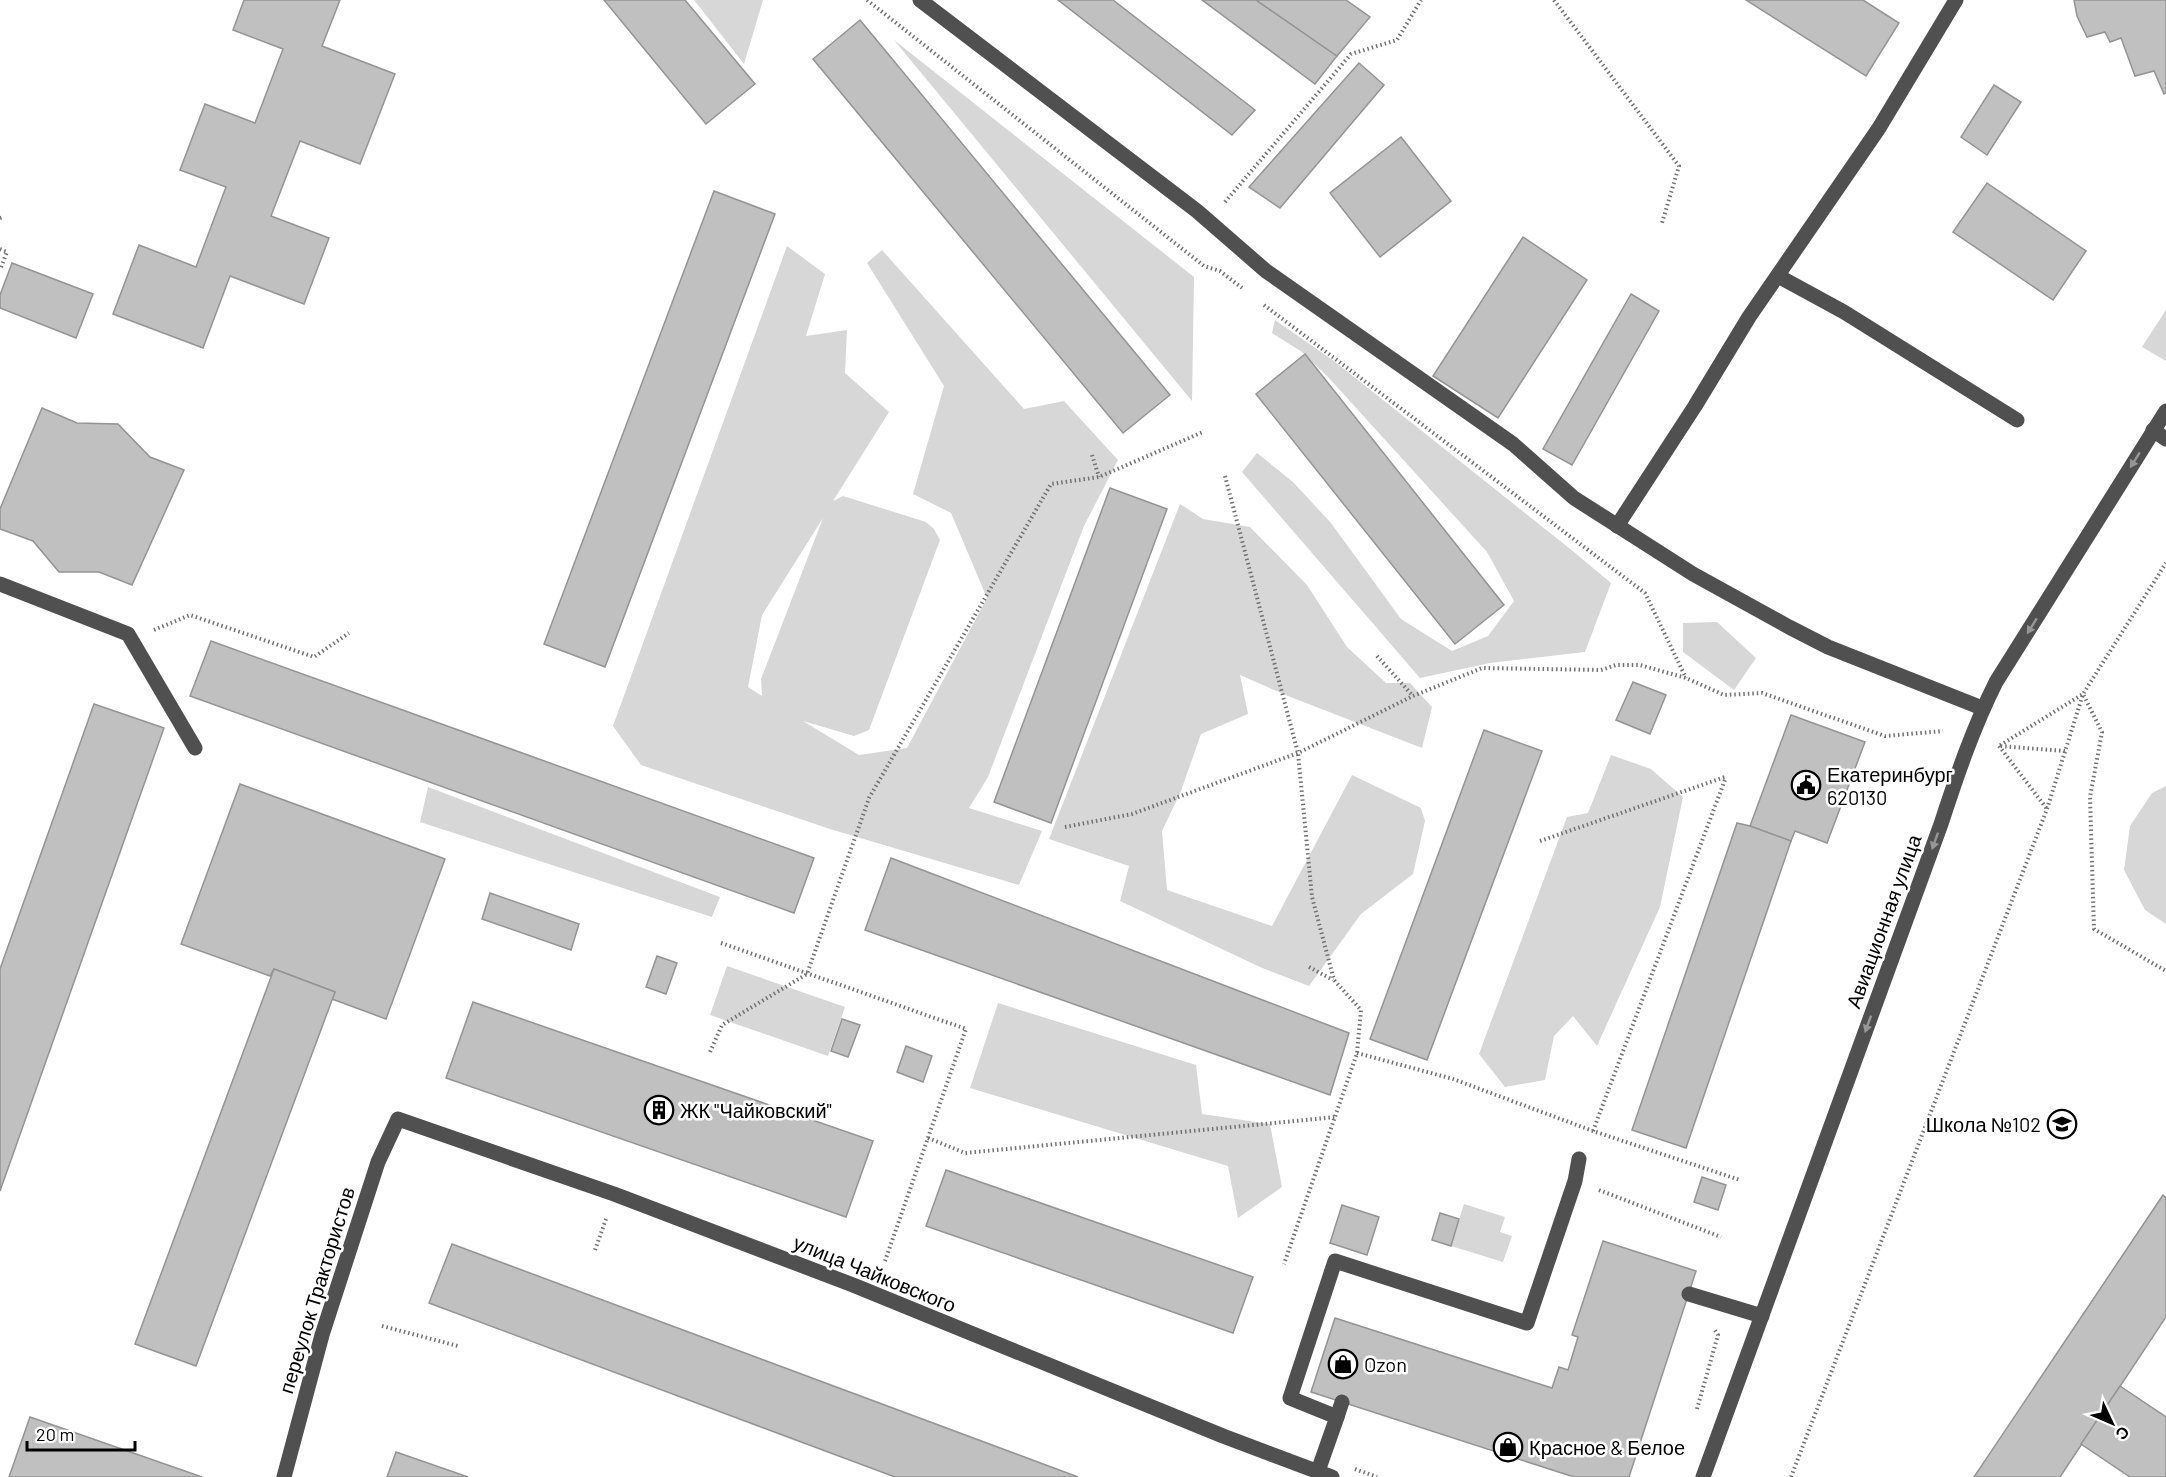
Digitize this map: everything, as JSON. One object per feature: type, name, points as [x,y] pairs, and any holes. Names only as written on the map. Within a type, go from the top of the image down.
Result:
[{"type":"street","points":[[920,0],[1208,220],[1266,271],[1513,444],[1574,498],[1693,574],[1789,627],[1828,647],[1982,708]]},
{"type":"street","points":[[1617,525],[1695,406],[1749,317],[1879,128],[1956,0]]},
{"type":"street","points":[[1778,276],[1844,312],[2017,420]]},
{"type":"street","name":"Авиационная улица","points":[[1703,1477],[1982,708],[2027,634],[2160,434],[2166,411]]},
{"type":"street","points":[[0,584],[128,634],[195,748]]},
{"type":"street","name":"улица Чайковского","points":[[398,1119],[614,1194],[854,1285],[1223,1436],[1325,1474]]},
{"type":"street","name":"переулок Трактористов","points":[[284,1477],[322,1335],[378,1162],[398,1119]]},
{"type":"street","points":[[1325,1474],[1340,1410],[1290,1398],[1335,1261],[1527,1323],[1575,1180],[1579,1159]]},
{"type":"street","points":[[1689,1294],[1762,1316]]},
{"type":"path","points":[[867,0],[1204,267],[1220,272],[1248,293]]},
{"type":"path","points":[[1208,220],[1351,54],[1398,40],[1421,0]]},
{"type":"path","points":[[1554,0],[1679,166],[1662,223]]},
{"type":"path","points":[[0,249],[7,252],[0,270]]},
{"type":"path","points":[[1258,300],[1645,592],[1686,678]]},
{"type":"path","points":[[710,1052],[722,1025],[807,974],[869,798],[1051,484],[1099,477],[1203,432]]},
{"type":"path","points":[[1092,455],[1099,477]]},
{"type":"path","points":[[1225,476],[1298,753],[1312,897],[1334,980]]},
{"type":"path","points":[[1791,1477],[2047,809],[2083,694],[2166,563]]},
{"type":"path","points":[[128,634],[148,632],[190,615],[314,657],[349,633]]},
{"type":"path","points":[[1377,656],[1413,696]]},
{"type":"path","points":[[1065,826],[1132,814],[1298,753],[1413,696],[1482,668],[1601,670],[1616,665],[1640,665],[1686,678],[1724,695],[1762,693],[1886,736],[1943,730]]},
{"type":"path","points":[[1999,746],[2083,694]]},
{"type":"path","points":[[2083,694],[2102,732],[2090,797],[2094,929],[2166,971]]},
{"type":"path","points":[[1999,746],[2065,751]]},
{"type":"path","points":[[1999,746],[2047,809]]},
{"type":"path","points":[[1540,841],[1726,777],[1593,1131]]},
{"type":"path","points":[[721,943],[966,1029],[885,1261]]},
{"type":"path","points":[[1284,1264],[1357,1053],[1361,1010],[1334,980],[1309,967]]},
{"type":"path","points":[[1357,1053],[1453,1079],[1593,1131],[1740,1180]]},
{"type":"path","points":[[928,1138],[965,1153],[1336,1117]]},
{"type":"path","points":[[595,1250],[614,1194]]},
{"type":"path","points":[[1617,1197],[1721,1237]]},
{"type":"path","points":[[382,1326],[458,1346]]},
{"type":"path","points":[[1696,1412],[1718,1335],[1712,1326]]},
{"type":"shaded area","points":[[694,0],[763,0],[744,64]]},
{"type":"shaded area","points":[[894,40],[1194,277],[1192,401]]},
{"type":"shaded area","points":[[787,246],[825,274],[806,336],[847,330],[845,373],[889,412],[833,501],[843,496],[926,522],[934,529],[940,540],[869,730],[854,736],[803,721],[859,755],[907,748],[987,598],[951,513],[913,494],[944,386],[867,263],[882,250],[1024,409],[1064,401],[1118,460],[1084,526],[988,777],[969,808],[1042,831],[1019,885],[830,829],[641,765],[613,726]],"holes":[[[823,518],[761,679],[762,696],[748,687],[762,615]]]},
{"type":"shaded area","points":[[2166,310],[2166,361],[2142,347]]},
{"type":"shaded area","points":[[1275,320],[1334,361],[1611,583],[1585,652],[1490,663],[1420,678],[1242,472],[1257,453],[1293,482],[1331,523],[1401,619],[1452,651],[1488,636],[1514,601],[1487,552],[1328,377],[1302,352],[1272,333]]},
{"type":"shaded area","points":[[1180,504],[1203,519],[1250,527],[1307,585],[1347,647],[1386,683],[1410,683],[1432,707],[1422,748],[1240,675],[1248,714],[1201,734],[1181,791],[1162,831],[1167,890],[1272,926],[1352,775],[1421,808],[1425,821],[1413,874],[1361,914],[1309,986],[1260,967],[1120,901],[1129,866],[1049,839]]},
{"type":"shaded area","points":[[1717,622],[1756,658],[1734,690],[1683,652],[1683,623]]},
{"type":"shaded area","points":[[1611,755],[1651,769],[1683,797],[1660,907],[1597,1046],[1573,1016],[1554,1036],[1545,1080],[1505,1087],[1479,1054],[1567,817],[1588,813]]},
{"type":"shaded area","points":[[2166,786],[2166,924],[2145,910],[2124,870],[2130,826],[2152,793]]},
{"type":"shaded area","points":[[428,787],[720,897],[712,917],[420,822]]},
{"type":"shaded area","points":[[727,966],[845,1007],[828,1056],[710,1015]]},
{"type":"shaded area","points":[[998,1003],[1196,1065],[1202,1114],[1270,1124],[1282,1187],[1238,1218],[1228,1166],[970,1088]]},
{"type":"shaded area","points":[[1464,1204],[1505,1217],[1500,1232],[1512,1236],[1503,1262],[1451,1246]]},
{"type":"building","points":[[244,0],[340,0],[322,46],[395,74],[360,164],[300,141],[271,216],[329,238],[304,304],[230,276],[203,348],[113,314],[139,245],[196,267],[226,187],[180,170],[205,104],[255,123],[283,49],[233,30]]},
{"type":"building","points":[[604,0],[685,0],[755,84],[706,124]]},
{"type":"building","points":[[1058,0],[1113,0],[1255,110],[1232,135]]},
{"type":"building","points":[[1202,0],[1256,0],[1337,56],[1315,84]]},
{"type":"building","points":[[1256,0],[1346,0],[1370,17],[1337,56]]},
{"type":"building","points":[[1746,0],[1863,0],[1899,23],[1866,76]]},
{"type":"building","points":[[2074,0],[2166,0],[2166,93],[2164,94],[2154,71],[2135,76],[2121,38],[2110,42],[2105,32],[2087,37],[2077,16]]},
{"type":"building","points":[[860,20],[1170,395],[1123,433],[813,59]]},
{"type":"building","points":[[1359,63],[1384,85],[1280,208],[1249,187]]},
{"type":"building","points":[[1994,85],[2021,102],[1987,155],[1961,137]]},
{"type":"building","points":[[1401,137],[1451,201],[1380,257],[1330,193]]},
{"type":"building","points":[[1987,183],[2086,251],[2053,300],[1953,232]]},
{"type":"building","points":[[714,191],[775,214],[605,667],[544,644]]},
{"type":"building","points":[[1523,237],[1587,280],[1498,418],[1433,376]]},
{"type":"building","points":[[12,263],[93,294],[76,338],[0,308],[0,295]]},
{"type":"building","points":[[1631,294],[1659,311],[1572,465],[1543,449]]},
{"type":"building","points":[[1305,354],[1504,605],[1455,644],[1256,394]]},
{"type":"building","points":[[42,408],[77,423],[118,424],[150,457],[184,470],[132,585],[99,572],[59,572],[33,541],[0,529],[0,509]]},
{"type":"building","points":[[1110,488],[1167,509],[1051,823],[994,802]]},
{"type":"building","points":[[211,641],[814,858],[794,913],[190,696]]},
{"type":"building","points":[[1633,682],[1666,695],[1650,734],[1616,720]]},
{"type":"building","points":[[94,704],[164,728],[0,1191],[0,969]]},
{"type":"building","points":[[1791,715],[1865,742],[1827,843],[1795,831],[1791,841],[1750,826]]},
{"type":"building","points":[[1484,730],[1542,751],[1427,1060],[1370,1039]]},
{"type":"building","points":[[240,784],[445,859],[386,1019],[332,999],[335,992],[274,969],[270,976],[181,944]]},
{"type":"building","points":[[1737,823],[1791,841],[1686,1148],[1632,1130]]},
{"type":"building","points":[[891,858],[1349,1033],[1330,1095],[865,930]]},
{"type":"building","points":[[490,893],[579,924],[571,950],[482,919]]},
{"type":"building","points":[[657,956],[677,963],[666,994],[646,987]]},
{"type":"building","points":[[274,969],[335,992],[196,1366],[135,1344]]},
{"type":"building","name":"ЖК \"Чайковский\"","points":[[473,1002],[873,1141],[846,1217],[446,1078]]},
{"type":"building","points":[[842,1019],[860,1025],[848,1057],[831,1051]]},
{"type":"building","points":[[906,1046],[932,1056],[923,1082],[897,1072]]},
{"type":"building","points":[[946,1170],[1253,1277],[1233,1333],[926,1226]]},
{"type":"building","points":[[1702,1177],[1726,1185],[1718,1210],[1694,1202]]},
{"type":"building","points":[[2163,1195],[2166,1198],[2166,1317],[2060,1477],[1974,1477]]},
{"type":"building","points":[[1342,1205],[1379,1217],[1367,1255],[1330,1243]]},
{"type":"building","points":[[1440,1213],[1459,1219],[1451,1246],[1432,1240]]},
{"type":"building","points":[[1603,1241],[1696,1271],[1629,1477],[1574,1477],[1311,1392],[1335,1318],[1552,1388],[1559,1367],[1568,1370],[1578,1337],[1572,1335]]},
{"type":"building","points":[[452,1244],[1078,1477],[895,1477],[429,1303]]},
{"type":"building","points":[[2120,1386],[2166,1417],[2166,1477],[2130,1477],[2081,1444]]},
{"type":"building","points":[[30,1417],[202,1477],[9,1477]]},
{"type":"building","points":[[396,1452],[468,1477],[387,1477]]},
{"type":"place","name":"Екатеринбург 620130","points":[[1806,785]]},
{"type":"place","name":"ЖК \"Чайковский\"","points":[[659,1110]]},
{"type":"place","name":"Школа №102","points":[[2062,1124]]},
{"type":"place","name":"Ozon","points":[[1343,1364]]},
{"type":"place","name":"Красное & Белое","points":[[1508,1447]]}]
